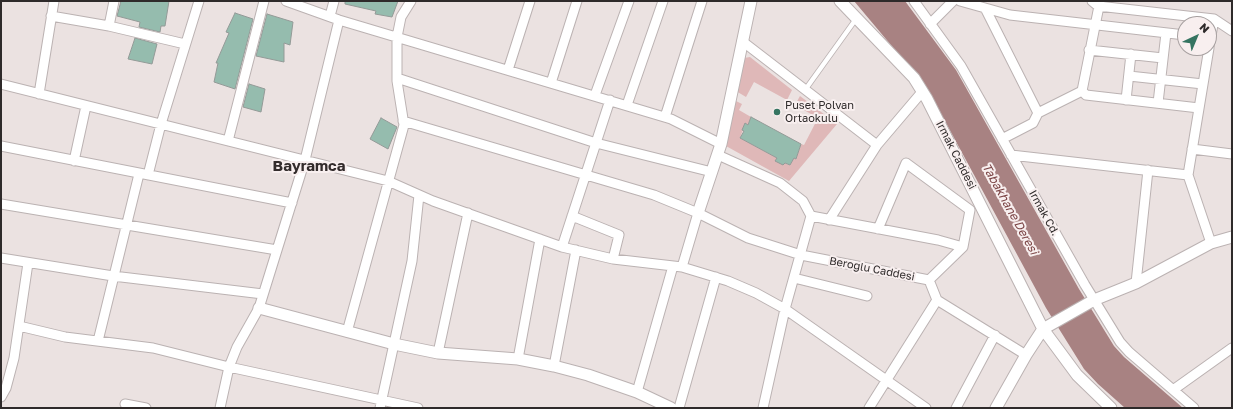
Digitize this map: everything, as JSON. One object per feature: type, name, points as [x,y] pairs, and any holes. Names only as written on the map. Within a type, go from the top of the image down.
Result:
[{"type":"street","points":[[39,94],[54,1]]},
{"type":"street","points":[[109,26],[114,1]]},
{"type":"street","points":[[98,341],[113,276],[143,175],[161,124],[199,1]]},
{"type":"street","points":[[228,141],[264,1]]},
{"type":"street","points":[[286,1],[397,37],[665,117],[721,144]]},
{"type":"street","points":[[220,408],[229,366],[237,347],[259,308],[305,160],[335,18],[334,1]]},
{"type":"street","points":[[347,332],[388,181],[398,150],[404,121],[398,78],[397,37],[401,17],[411,1]]},
{"type":"street","points":[[508,70],[530,1]]},
{"type":"street","points":[[551,83],[577,1]]},
{"type":"street","points":[[595,95],[630,1]]},
{"type":"street","points":[[627,105],[663,1]]},
{"type":"street","points":[[665,117],[702,1]]},
{"type":"street","points":[[637,392],[678,266],[718,155],[751,1]]},
{"type":"street","name":"Irmak Caddesi","points":[[840,1],[914,78],[1046,328]]},
{"type":"street","name":"Irmak Cd.","points":[[914,1],[961,66],[1092,302],[1120,342],[1129,352],[1194,408]]},
{"type":"street","points":[[930,24],[953,1]]},
{"type":"street","points":[[960,1],[1010,15],[1177,34]]},
{"type":"street","points":[[1082,91],[1097,3],[1192,16]]},
{"type":"street","points":[[985,8],[1038,113]]},
{"type":"street","points":[[51,16],[109,26],[185,44]]},
{"type":"street","points":[[1217,21],[1232,31]]},
{"type":"street","points":[[1158,104],[1166,33]]},
{"type":"street","points":[[742,41],[877,145]]},
{"type":"street","points":[[1089,50],[1163,58]]},
{"type":"street","points":[[1126,100],[1131,54]]},
{"type":"street","points":[[1207,56],[1188,175],[1211,244]]},
{"type":"street","points":[[1129,76],[1203,84]]},
{"type":"street","points":[[398,78],[596,143],[712,172]]},
{"type":"street","points":[[1,84],[388,181],[419,195],[562,247],[613,259],[678,266],[716,277],[756,293],[786,309],[926,408]]},
{"type":"street","points":[[1002,139],[1033,124],[1038,113],[1082,91]]},
{"type":"street","points":[[1082,91],[1086,95],[1199,108]]},
{"type":"street","points":[[829,220],[877,145],[922,92]]},
{"type":"street","points":[[562,247],[610,100]]},
{"type":"street","points":[[74,161],[86,106]]},
{"type":"street","name":"Beroğlu Caddesi","points":[[404,121],[585,176],[654,195],[698,213],[748,238],[801,255],[929,280],[937,300]]},
{"type":"street","points":[[1,146],[292,203]]},
{"type":"street","points":[[1192,149],[1232,154]]},
{"type":"street","points":[[718,155],[780,183],[803,201],[811,216],[786,309],[763,408]]},
{"type":"street","points":[[1011,155],[1188,175]]},
{"type":"street","points":[[878,229],[906,163],[970,210],[963,247],[929,280]]},
{"type":"street","points":[[1136,283],[1148,170]]},
{"type":"street","points":[[381,404],[412,260],[419,195]]},
{"type":"street","points":[[1,204],[277,250]]},
{"type":"street","points":[[438,353],[468,213]]},
{"type":"street","points":[[572,216],[619,235],[613,259]]},
{"type":"street","points":[[811,216],[963,247]]},
{"type":"street","points":[[996,408],[1026,355],[1046,328],[1092,302],[1136,283],[1211,244],[1232,237]]},
{"type":"street","points":[[518,359],[540,239]]},
{"type":"street","points":[[554,366],[576,250]]},
{"type":"street","points":[[1,258],[113,276],[263,294]]},
{"type":"street","points":[[1,398],[6,388],[14,358],[28,263]]},
{"type":"street","points":[[679,408],[716,277]]},
{"type":"street","points":[[794,278],[867,296]]},
{"type":"street","points":[[869,408],[937,300],[995,334],[1026,355]]},
{"type":"street","points":[[259,308],[394,344],[438,353],[518,359],[554,366],[588,375],[637,392],[671,408]]},
{"type":"street","points":[[19,326],[65,337],[153,348],[381,404],[418,408]]},
{"type":"street","points":[[1046,328],[1077,375],[1111,408]]},
{"type":"street","points":[[956,408],[995,334]]},
{"type":"street","points":[[1173,390],[1232,348]]},
{"type":"street","points":[[125,404],[146,408]]},
{"type":"lane","points":[[805,90],[857,18]]},
{"type":"shaded area","points":[[750,57],[792,90],[787,100],[754,82],[746,97],[736,91],[744,58]]},
{"type":"shaded area","points":[[800,96],[837,124],[789,181],[726,146],[734,100],[742,104],[739,110],[751,117],[748,125],[745,124],[740,138],[777,158],[776,161],[790,165],[794,158],[796,159],[801,144],[804,145],[818,118],[795,105]]},
{"type":"water","name":"Tabakhane Deresi","points":[[854,1],[905,1],[956,70],[1079,289],[1114,346],[1124,357],[1183,408],[1125,408],[1098,384],[1084,369],[1046,308],[927,88]]},
{"type":"building","points":[[121,1],[169,1],[165,26],[161,26],[160,32],[139,27],[140,22],[117,16]]},
{"type":"building","points":[[345,1],[398,1],[392,17],[375,14],[376,11],[345,4]]},
{"type":"building","points":[[235,13],[253,19],[235,89],[214,82],[218,63],[216,63],[229,33],[226,32]]},
{"type":"building","points":[[267,14],[293,22],[290,45],[284,43],[284,62],[256,56]]},
{"type":"building","points":[[135,38],[157,44],[152,64],[128,59]]},
{"type":"building","points":[[249,84],[265,89],[261,112],[243,107]]},
{"type":"building","points":[[751,117],[801,144],[796,159],[794,158],[790,165],[785,163],[783,165],[775,161],[777,158],[740,138],[744,131],[742,130],[745,123],[748,125]]},
{"type":"building","points":[[381,118],[397,127],[388,149],[370,139]]},
{"type":"place","name":"Puset Polvan Ortaokulu","points":[[777,112]]},
{"type":"district","name":"Bayramca","points":[[309,166]]}]
